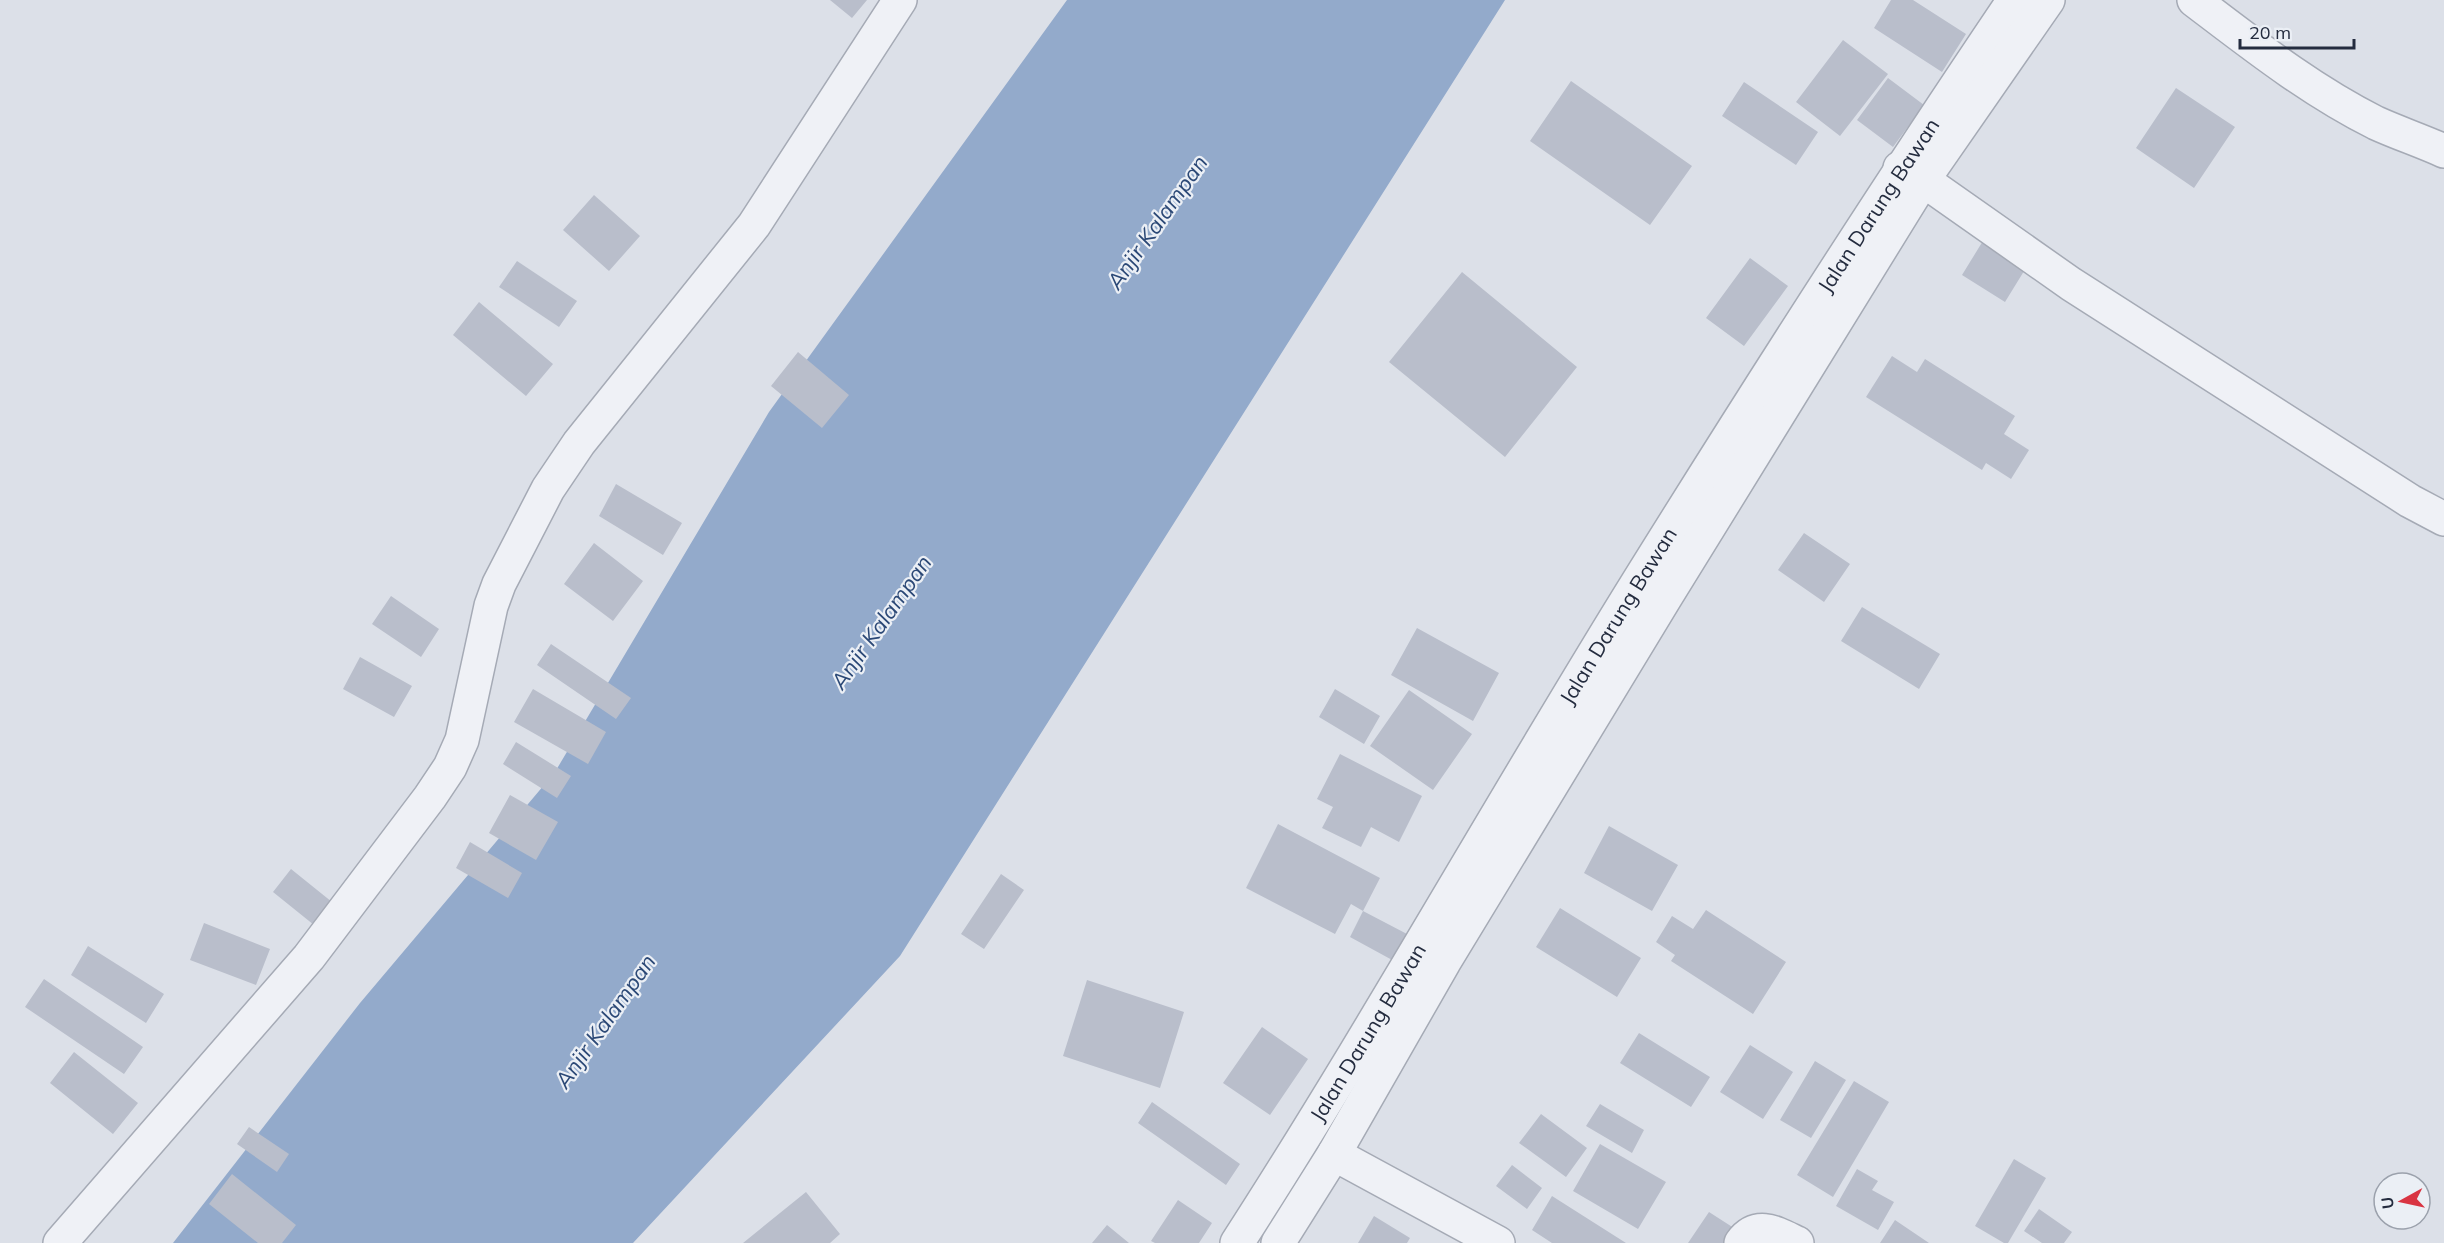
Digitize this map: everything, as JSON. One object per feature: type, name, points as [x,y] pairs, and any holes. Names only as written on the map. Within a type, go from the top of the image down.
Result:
[{"type":"street","points":[[60,1243],[309,957],[430,797],[450,767],[462,740],[491,606],[499,584],[548,489],[579,443],[754,225],[900,0]]},
{"type":"street","name":"Jalan Darung Bawan","points":[[1278,1243],[1334,1154],[1462,932],[2014,0]]},
{"type":"street","name":"Jalan Darung Bawan","points":[[1237,1243],[1307,1135],[1638,583],[1912,174],[2048,0]]},
{"type":"street","points":[[2194,0],[2287,70],[2331,97],[2377,123],[2444,151]]},
{"type":"street","points":[[1912,174],[2071,284],[2410,501],[2444,519]]},
{"type":"street","points":[[1334,1154],[1498,1243]]},
{"type":"street","points":[[1741,1243],[1748,1234],[1758,1230],[1781,1235],[1797,1243]]},
{"type":"water","name":"Anjir Kalampan","points":[[1067,0],[1505,0],[900,956],[633,1243],[173,1243],[360,1003],[555,772],[769,412]]},
{"type":"building","points":[[830,0],[867,0],[852,18]]},
{"type":"building","points":[[1891,0],[1913,0],[1966,34],[1942,72],[1874,28]]},
{"type":"building","points":[[1843,40],[1888,74],[1840,136],[1796,102]]},
{"type":"building","points":[[1888,78],[1924,105],[1893,147],[1857,120]]},
{"type":"building","points":[[1571,81],[1692,166],[1650,225],[1530,141]]},
{"type":"building","points":[[1744,82],[1818,132],[1796,165],[1722,116]]},
{"type":"building","points":[[2176,88],[2235,127],[2194,188],[2136,148]]},
{"type":"building","points":[[594,195],[640,236],[609,271],[563,230]]},
{"type":"building","points":[[1986,236],[2029,263],[2005,302],[1962,275]]},
{"type":"building","points":[[1750,258],[1788,286],[1744,346],[1706,318]]},
{"type":"building","points":[[517,261],[577,301],[559,327],[499,287]]},
{"type":"building","points":[[1462,272],[1577,367],[1505,457],[1389,362]]},
{"type":"building","points":[[479,302],[553,364],[526,396],[453,335]]},
{"type":"building","points":[[798,352],[849,395],[822,428],[771,386]]},
{"type":"building","points":[[1892,356],[1917,372],[1925,359],[2015,416],[2004,434],[2029,450],[2011,479],[1986,463],[1982,470],[1866,397]]},
{"type":"building","points":[[616,484],[682,523],[663,555],[599,516]]},
{"type":"building","points":[[1804,533],[1850,564],[1824,602],[1778,570]]},
{"type":"building","points":[[594,543],[643,581],[613,621],[564,584]]},
{"type":"building","points":[[391,596],[439,629],[421,657],[372,624]]},
{"type":"building","points":[[1862,607],[1940,654],[1919,689],[1841,641]]},
{"type":"building","points":[[1417,628],[1499,673],[1473,721],[1391,675]]},
{"type":"building","points":[[551,644],[631,698],[616,719],[537,665]]},
{"type":"building","points":[[360,657],[412,686],[394,717],[343,689]]},
{"type":"building","points":[[533,689],[606,732],[588,764],[514,722]]},
{"type":"building","points":[[1335,689],[1380,716],[1364,744],[1319,717]]},
{"type":"building","points":[[1409,690],[1472,734],[1433,790],[1370,746]]},
{"type":"building","points":[[516,742],[571,776],[557,798],[503,764]]},
{"type":"building","points":[[1340,754],[1422,796],[1399,842],[1371,827],[1361,847],[1322,828],[1333,807],[1317,799]]},
{"type":"building","points":[[510,795],[558,822],[536,860],[489,833]]},
{"type":"building","points":[[1278,824],[1380,878],[1363,911],[1351,904],[1335,934],[1246,888]]},
{"type":"building","points":[[1609,826],[1678,865],[1652,911],[1584,873]]},
{"type":"building","points":[[470,842],[522,873],[508,898],[456,868]]},
{"type":"building","points":[[291,869],[332,902],[314,925],[273,892]]},
{"type":"building","points":[[1001,874],[1024,890],[984,949],[961,934]]},
{"type":"building","points":[[1560,908],[1641,958],[1617,997],[1536,947]]},
{"type":"building","points":[[1706,910],[1786,962],[1753,1014],[1671,961],[1675,955],[1656,942],[1672,916],[1693,929]]},
{"type":"building","points":[[1363,911],[1407,934],[1394,961],[1350,937]]},
{"type":"building","points":[[204,923],[270,949],[256,985],[190,960]]},
{"type":"building","points":[[88,946],[164,994],[146,1023],[71,975]]},
{"type":"building","points":[[44,979],[143,1047],[124,1074],[25,1007]]},
{"type":"building","points":[[1087,980],[1184,1012],[1160,1088],[1063,1056]]},
{"type":"building","points":[[1262,1027],[1308,1059],[1270,1115],[1223,1083]]},
{"type":"building","points":[[1639,1033],[1710,1077],[1691,1107],[1620,1063]]},
{"type":"building","points":[[1750,1045],[1793,1072],[1763,1119],[1720,1092]]},
{"type":"building","points":[[74,1052],[138,1103],[113,1134],[50,1083]]},
{"type":"building","points":[[1815,1061],[1846,1080],[1811,1138],[1780,1120]]},
{"type":"building","points":[[1854,1081],[1889,1102],[1833,1197],[1797,1175]]},
{"type":"building","points":[[1152,1102],[1240,1164],[1226,1185],[1138,1123]]},
{"type":"building","points":[[1600,1104],[1644,1130],[1632,1153],[1586,1126]]},
{"type":"building","points":[[1541,1114],[1587,1148],[1566,1177],[1519,1143]]},
{"type":"building","points":[[249,1127],[289,1154],[277,1172],[237,1144]]},
{"type":"building","points":[[1600,1144],[1666,1182],[1638,1229],[1573,1191]]},
{"type":"building","points":[[2014,1159],[2046,1178],[2008,1243],[2004,1243],[1975,1226]]},
{"type":"building","points":[[1512,1165],[1542,1188],[1527,1209],[1496,1186]]},
{"type":"building","points":[[1857,1169],[1878,1181],[1872,1190],[1894,1202],[1878,1230],[1836,1206]]},
{"type":"building","points":[[232,1174],[296,1225],[282,1243],[258,1243],[209,1204]]},
{"type":"building","points":[[806,1192],[840,1234],[830,1243],[743,1243]]},
{"type":"building","points":[[1552,1196],[1626,1243],[1552,1243],[1532,1230]]},
{"type":"building","points":[[1178,1200],[1212,1223],[1199,1243],[1155,1243],[1151,1241]]},
{"type":"building","points":[[2039,1209],[2072,1232],[2064,1243],[2042,1243],[2024,1231]]},
{"type":"building","points":[[1709,1212],[1737,1230],[1728,1243],[1688,1243]]},
{"type":"building","points":[[1374,1216],[1410,1238],[1407,1243],[1358,1243]]},
{"type":"building","points":[[1895,1220],[1929,1243],[1880,1243]]},
{"type":"building","points":[[1107,1225],[1129,1243],[1092,1243]]}]
